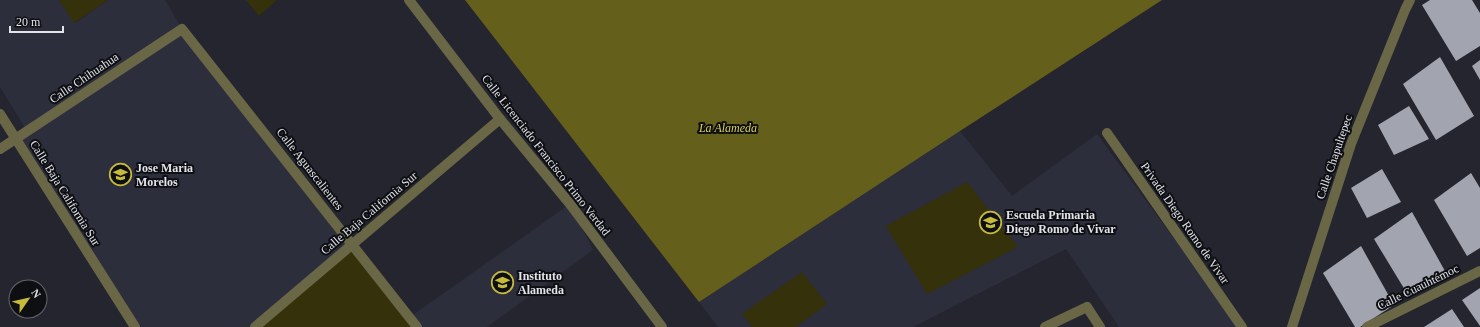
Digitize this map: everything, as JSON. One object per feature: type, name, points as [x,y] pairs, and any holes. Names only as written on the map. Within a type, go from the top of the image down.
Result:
[{"type":"street","name":"Calle Licenciado Francisco Primo Verdad","points":[[409,0],[500,119],[570,204],[662,327]]},
{"type":"street","name":"Calle Chapultepec","points":[[1292,327],[1351,144],[1410,0]]},
{"type":"street","name":"Calle Chihuahua","points":[[0,149],[182,29]]},
{"type":"street","name":"Calle Aguascalientes","points":[[182,29],[417,327]]},
{"type":"street","name":"Calle Baja California Sur","points":[[0,114],[135,327]]},
{"type":"street","name":"Calle Baja California Sur","points":[[255,327],[500,119]]},
{"type":"street","name":"Privada Diego Romo de Vivar","points":[[1107,134],[1242,327]]},
{"type":"street","name":"Calle Cuauhtémoc","points":[[1367,327],[1480,271]]},
{"type":"street","points":[[1045,327],[1086,307],[1100,327]]},
{"type":"shaded area","points":[[0,0],[59,0],[75,23],[108,0],[165,0],[182,29],[353,244],[255,327],[135,327],[16,139],[27,131],[0,87]]},
{"type":"shaded area","points":[[59,0],[108,0],[74,23]]},
{"type":"shaded area","points":[[246,0],[277,0],[259,16]]},
{"type":"shaded area","name":"Escuela Primaria Diego Romo de Vivar","points":[[960,131],[1012,196],[1097,134],[1239,327],[1119,327],[1066,249],[913,327],[718,327],[699,302]]},
{"type":"shaded area","points":[[967,182],[1018,247],[927,294],[886,226]]},
{"type":"shaded area","name":"Instituto Alameda","points":[[570,204],[593,250],[487,327],[417,327],[410,317]]},
{"type":"shaded area","points":[[353,244],[417,327],[255,327]]},
{"type":"shaded area","points":[[802,272],[827,304],[796,327],[752,327],[742,314]]},
{"type":"green space","name":"La Alameda","points":[[465,0],[1162,0],[699,302]]},
{"type":"building","points":[[1430,0],[1472,0],[1480,13],[1480,46],[1456,61],[1422,5]]},
{"type":"building","points":[[1440,57],[1474,116],[1436,140],[1403,84]]},
{"type":"building","points":[[1480,60],[1480,80],[1472,66]]},
{"type":"building","points":[[1409,106],[1429,139],[1394,155],[1378,125]]},
{"type":"building","points":[[1382,169],[1401,202],[1367,218],[1351,188]]},
{"type":"building","points":[[1471,173],[1480,188],[1480,248],[1467,256],[1434,200]]},
{"type":"building","points":[[1412,212],[1445,271],[1408,295],[1374,239]]},
{"type":"building","points":[[1361,246],[1394,305],[1360,327],[1355,327],[1323,273]]},
{"type":"building","points":[[1480,288],[1480,326],[1462,300]]},
{"type":"building","points":[[1452,309],[1464,327],[1424,327]]},
{"type":"place","name":"Jose Maria Morelos","points":[[120,175]]},
{"type":"place","name":"Escuela Primaria Diego Romo de Vivar","points":[[991,222]]},
{"type":"place","name":"Instituto Alameda","points":[[502,283]]}]
